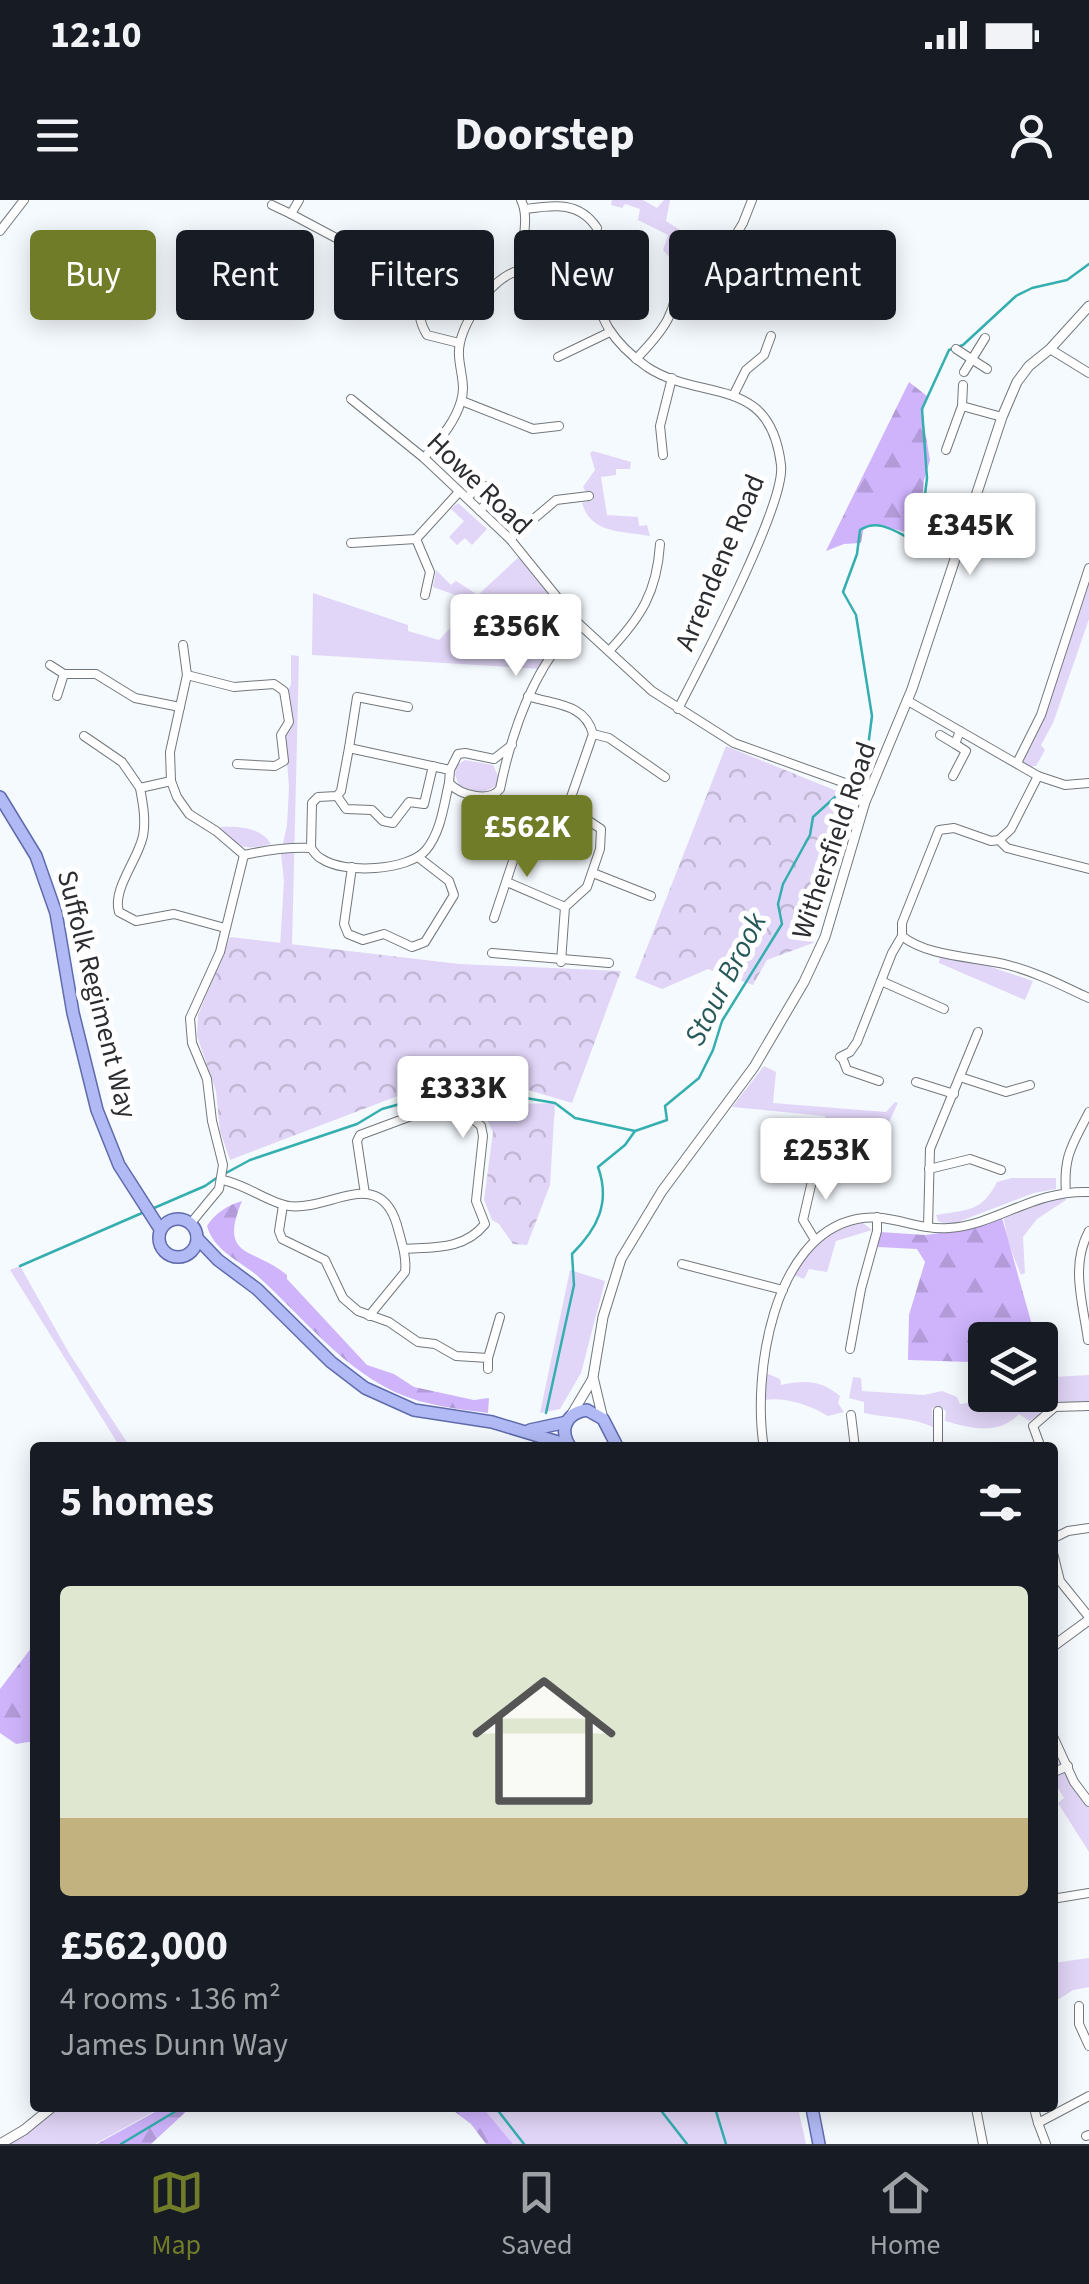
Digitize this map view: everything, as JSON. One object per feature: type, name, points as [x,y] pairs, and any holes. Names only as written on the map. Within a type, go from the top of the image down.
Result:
[{"type":"main road","name":"Suffolk Regiment Way","points":[[0,796],[36,856],[56,913],[73,1013],[97,1110],[119,1165],[160,1230]]},
{"type":"main road","points":[[149,1208],[171,1220],[191,1223],[197,1238],[218,1260],[257,1289],[331,1362],[365,1388],[414,1410],[492,1422],[558,1442]]},
{"type":"main road","points":[[171,1220],[160,1230],[160,1248],[165,1253],[179,1258],[188,1255],[218,1260]]},
{"type":"main road","points":[[188,1255],[197,1238]]},
{"type":"main road","points":[[526,1431],[552,1428],[587,1410],[605,1424],[615,1442]]},
{"type":"main road","points":[[567,1442],[564,1434],[568,1419]]},
{"type":"main road","points":[[603,1442],[605,1424]]},
{"type":"main road","points":[[813,2112],[819,2144]]},
{"type":"street","points":[[0,231],[24,200]]},
{"type":"street","points":[[291,214],[298,200]]},
{"type":"street","points":[[739,230],[752,200]]},
{"type":"street","points":[[522,230],[524,204],[569,206],[590,218],[597,228]]},
{"type":"street","points":[[272,205],[334,237]]},
{"type":"street","points":[[424,458],[445,432],[462,401],[459,343],[470,316],[504,277],[514,272]]},
{"type":"street","name":"Withersfield Road","points":[[568,1419],[593,1377],[602,1317],[621,1258],[662,1190],[754,1068],[804,982],[825,936],[870,792],[908,701],[1017,382],[1089,306]]},
{"type":"street","points":[[636,359],[664,329],[669,318]]},
{"type":"street","points":[[420,320],[428,334],[459,343]]},
{"type":"street","name":"Arrendene Road","points":[[604,320],[636,359],[652,370],[734,394],[764,415],[778,446],[782,471],[751,557],[678,708]]},
{"type":"street","points":[[558,356],[610,332]]},
{"type":"street","points":[[734,394],[746,370],[764,356],[771,336]]},
{"type":"street","points":[[964,372],[986,338]]},
{"type":"street","points":[[956,349],[987,369]]},
{"type":"street","points":[[1050,349],[1089,372]]},
{"type":"street","points":[[663,454],[660,426],[672,378]]},
{"type":"street","points":[[946,450],[962,406],[963,385]]},
{"type":"street","name":"Howe Road","points":[[352,400],[424,458],[510,539],[578,624],[652,691],[734,743],[870,792]]},
{"type":"street","points":[[462,401],[533,429],[559,426]]},
{"type":"street","points":[[962,406],[1002,417]]},
{"type":"street","points":[[351,543],[416,539],[463,495],[485,486],[491,497],[480,510]]},
{"type":"street","points":[[510,539],[556,500],[590,496]]},
{"type":"street","points":[[416,539],[430,572],[426,594]]},
{"type":"street","points":[[610,651],[640,618],[658,572],[660,544]]},
{"type":"street","points":[[1017,763],[1040,715],[1088,572]]},
{"type":"street","points":[[449,783],[456,790],[495,795],[500,789],[528,696],[562,639],[578,624]]},
{"type":"street","points":[[183,645],[187,675],[170,752],[171,781],[176,797],[189,814],[244,855]]},
{"type":"street","points":[[50,664],[64,674],[96,674],[136,698],[180,707]]},
{"type":"street","points":[[57,696],[64,674]]},
{"type":"street","points":[[187,675],[234,686],[274,684],[284,691],[289,712],[289,722],[281,735],[284,762],[276,766],[237,764]]},
{"type":"street","points":[[408,707],[357,696],[340,791],[336,796],[318,797],[312,803],[311,848],[322,860],[352,867],[398,866],[418,857],[434,837],[454,759],[465,753],[494,759],[505,766]]},
{"type":"street","points":[[528,696],[578,710],[593,734],[570,800],[571,810],[600,828],[600,850],[581,895],[564,907]]},
{"type":"street","points":[[908,701],[1038,776],[1064,785],[1089,783]]},
{"type":"street","points":[[955,744],[960,731]]},
{"type":"street","points":[[593,734],[608,738],[665,777]]},
{"type":"street","points":[[940,735],[966,751],[953,776]]},
{"type":"street","points":[[84,736],[122,762],[140,788],[143,836],[120,893],[119,912],[136,921],[185,915],[225,928]]},
{"type":"street","points":[[494,759],[512,745]]},
{"type":"street","points":[[348,748],[450,770]]},
{"type":"street","points":[[336,796],[346,809],[372,810],[383,821],[393,823],[409,802],[424,804],[432,766]]},
{"type":"street","points":[[999,840],[1011,829],[1038,776]]},
{"type":"street","points":[[140,788],[171,781]]},
{"type":"street","points":[[879,1081],[846,1070],[841,1057],[857,1042],[902,936],[902,924],[939,830],[954,828],[999,840],[1007,848],[1089,869]]},
{"type":"street","points":[[494,918],[524,831]]},
{"type":"street","points":[[244,855],[273,848],[311,848]]},
{"type":"street","points":[[191,1223],[213,1198],[223,1179],[223,1165],[207,1079],[192,1043],[190,1018],[216,963],[244,855]]},
{"type":"street","points":[[352,867],[344,924],[348,934],[363,940],[384,934],[412,947],[424,942],[454,895],[449,880],[418,857]]},
{"type":"street","points":[[593,874],[652,896]]},
{"type":"street","points":[[507,882],[564,907]]},
{"type":"street","points":[[561,962],[564,907]]},
{"type":"street","points":[[902,936],[916,944],[968,958],[1014,966],[1089,998]]},
{"type":"street","points":[[492,953],[561,962],[609,963]]},
{"type":"street","points":[[881,982],[944,1009]]},
{"type":"street","points":[[928,1227],[934,1137],[978,1032]]},
{"type":"street","points":[[960,1077],[1006,1092],[1030,1084]]},
{"type":"street","points":[[916,1082],[954,1094]]},
{"type":"street","points":[[365,1194],[360,1135],[422,1112],[466,1113],[481,1126],[476,1201],[484,1224],[476,1234],[455,1245],[404,1249]]},
{"type":"street","points":[[1066,1193],[1066,1157],[1089,1112]]},
{"type":"street","points":[[929,1169],[970,1159],[1001,1170]]},
{"type":"street","points":[[815,1240],[803,1220],[812,1181],[825,1168],[843,1167]]},
{"type":"street","points":[[223,1179],[284,1204],[301,1205],[365,1194],[391,1206],[404,1249],[405,1272],[370,1316]]},
{"type":"street","points":[[763,1442],[759,1386],[783,1290],[798,1258],[815,1240],[842,1223],[877,1217],[950,1228],[1020,1204],[1089,1192]]},
{"type":"street","points":[[284,1204],[279,1231],[282,1239],[325,1260],[343,1298],[418,1342],[434,1344],[456,1356],[488,1358]]},
{"type":"street","points":[[850,1349],[860,1288],[878,1231],[877,1217]]},
{"type":"street","points":[[1088,1340],[1078,1269],[1080,1248],[1089,1231]]},
{"type":"street","points":[[682,1264],[783,1290]]},
{"type":"street","points":[[488,1369],[500,1317]]},
{"type":"street","name":"Withersfield Road","points":[[593,1377],[605,1424]]},
{"type":"street","points":[[1039,1442],[1033,1426],[1054,1407],[1089,1406]]},
{"type":"street","points":[[938,1411],[938,1442]]},
{"type":"street","points":[[851,1414],[855,1442]]},
{"type":"street","points":[[1058,1536],[1089,1528]]},
{"type":"street","points":[[1058,1576],[1089,1618],[1058,1642]]},
{"type":"street","points":[[1058,1746],[1089,1802]]},
{"type":"street","points":[[1058,1770],[1068,1766]]},
{"type":"street","points":[[1058,1899],[1089,1893]]},
{"type":"street","points":[[1079,2006],[1079,2024],[1089,2046]]},
{"type":"street","points":[[1038,2123],[1089,2096]]},
{"type":"street","points":[[0,2144],[46,2112]]},
{"type":"street","points":[[977,2112],[983,2144]]},
{"type":"street","points":[[1035,2112],[1046,2144]]},
{"type":"green space","points":[[612,200],[643,200],[657,208],[664,200],[670,200],[666,221],[680,230],[669,230],[669,257],[663,250],[668,235],[638,220],[640,209],[611,205]]},
{"type":"green space","points":[[909,382],[927,396],[922,413],[930,460],[921,514],[905,532],[874,524],[863,530],[861,543],[826,551]]},
{"type":"green space","points":[[590,453],[631,462],[630,469],[616,469],[616,475],[601,477],[607,515],[638,517],[639,526],[647,525],[650,536],[600,526],[586,513],[582,503],[593,500],[591,491],[583,487],[595,470]]},
{"type":"green space","points":[[458,503],[487,529],[472,545],[465,538],[457,545],[449,537],[464,521],[451,509]]},
{"type":"green space","points":[[522,554],[578,623],[542,669],[312,655],[313,593],[408,625],[408,631],[439,640],[453,625],[470,627],[476,608],[469,605],[472,601],[433,587],[436,570],[451,585],[456,581],[478,595]]},
{"type":"green space","points":[[1089,579],[1089,619],[1053,723],[1041,745],[1045,750],[1036,766],[1029,767],[1021,759]]},
{"type":"green space","points":[[291,655],[299,656],[292,947],[280,946],[284,881],[281,853],[289,787],[285,736],[292,723],[288,690]]},
{"type":"green space","points":[[726,746],[854,798],[856,812],[813,943],[767,960],[753,985],[708,969],[662,989],[635,978]]},
{"type":"green space","points":[[465,760],[493,765],[499,778],[496,786],[482,793],[459,786],[457,765]]},
{"type":"green space","points":[[220,827],[255,831],[271,844],[241,846]]},
{"type":"green space","points":[[230,937],[459,964],[621,971],[572,1103],[515,1086],[457,1091],[416,1089],[230,1160],[220,1131],[216,1091],[197,1036],[198,1015]]},
{"type":"green space","points":[[940,957],[988,966],[1033,981],[1025,1000],[939,963]]},
{"type":"green space","points":[[764,1066],[776,1072],[773,1103],[886,1112],[898,1103],[889,1122],[865,1125],[826,1122],[825,1116],[732,1107]]},
{"type":"green space","points":[[555,1103],[550,1185],[527,1245],[513,1244],[492,1220],[484,1200],[493,1132],[480,1105]]},
{"type":"green space","points":[[1056,1178],[1056,1189],[1034,1193],[958,1222],[938,1221],[936,1215],[979,1204],[997,1182]]},
{"type":"green space","points":[[1064,1196],[1066,1200],[1037,1219],[1023,1237],[1025,1273],[1021,1275],[1003,1215]]},
{"type":"green space","points":[[242,1201],[234,1233],[237,1243],[287,1275],[367,1365],[394,1374],[414,1387],[474,1400],[489,1398],[488,1413],[427,1403],[395,1392],[334,1350],[261,1279],[222,1250],[211,1235],[207,1226],[214,1217]]},
{"type":"green space","points":[[1002,1218],[1031,1322],[968,1322],[968,1362],[908,1360],[909,1315],[925,1262],[917,1249],[878,1247],[880,1232],[925,1235],[962,1230]]},
{"type":"green space","points":[[863,1223],[872,1230],[836,1241],[827,1272],[809,1269],[804,1279],[794,1275],[805,1255],[821,1240]]},
{"type":"green space","points":[[20,1266],[69,1353],[127,1442],[117,1442],[10,1270]]},
{"type":"green space","points":[[570,1270],[605,1281],[581,1373],[560,1409],[540,1413]]},
{"type":"green space","points":[[766,1373],[780,1379],[781,1385],[805,1382],[826,1387],[840,1396],[838,1403],[844,1412],[828,1416],[797,1403],[764,1400]]},
{"type":"green space","points":[[1089,1375],[1089,1403],[1058,1409],[1058,1377]]},
{"type":"green space","points":[[853,1377],[861,1378],[862,1391],[924,1395],[942,1391],[957,1397],[960,1404],[968,1403],[968,1412],[1047,1412],[1029,1421],[1019,1414],[1003,1425],[984,1428],[945,1421],[946,1411],[938,1406],[932,1408],[933,1427],[864,1413],[864,1402],[849,1398]]},
{"type":"green space","points":[[30,1650],[30,1742],[16,1744],[0,1733],[0,1689]]},
{"type":"green space","points":[[1058,1753],[1071,1784],[1089,1806],[1089,1852],[1058,1803],[1064,1798],[1058,1788]]},
{"type":"green space","points":[[1089,1958],[1089,1987],[1073,1990],[1058,2000],[1058,1962]]},
{"type":"green space","points":[[45,2112],[153,2112],[95,2144],[0,2144]]},
{"type":"green space","points":[[155,2112],[186,2112],[151,2144],[97,2144]]},
{"type":"green space","points":[[455,2112],[486,2112],[513,2144],[486,2144],[471,2124]]},
{"type":"green space","points":[[485,2112],[799,2112],[806,2144],[513,2144]]},
{"type":"waterway","name":"Stour Brook","points":[[851,783],[865,770],[872,716],[856,615],[843,592],[857,554],[860,530],[877,525],[905,536],[921,527],[927,478],[922,409],[949,350],[963,345],[1016,296],[1067,280],[1089,264]]},
{"type":"waterway","points":[[475,614],[488,637],[521,646],[538,645]]},
{"type":"waterway","name":"Stour Brook","points":[[546,1413],[574,1285],[572,1254],[595,1225],[602,1204],[598,1167],[625,1145],[635,1131],[667,1120],[665,1106],[699,1078],[722,1021],[782,924],[778,904],[783,884],[810,835],[813,817],[845,788]]},
{"type":"waterway","points":[[226,1173],[250,1160],[357,1124],[382,1109],[425,1097],[452,1101],[514,1096],[555,1103],[575,1118],[635,1131]]},
{"type":"waterway","points":[[154,1208],[218,1177]]},
{"type":"waterway","points":[[20,1266],[142,1213]]},
{"type":"waterway","name":"Stour Brook","points":[[121,2144],[174,2112]]},
{"type":"waterway","name":"Stour Brook","points":[[499,2112],[524,2144]]},
{"type":"waterway","points":[[662,2112],[687,2144]]},
{"type":"waterway","points":[[716,2112],[726,2144]]}]
